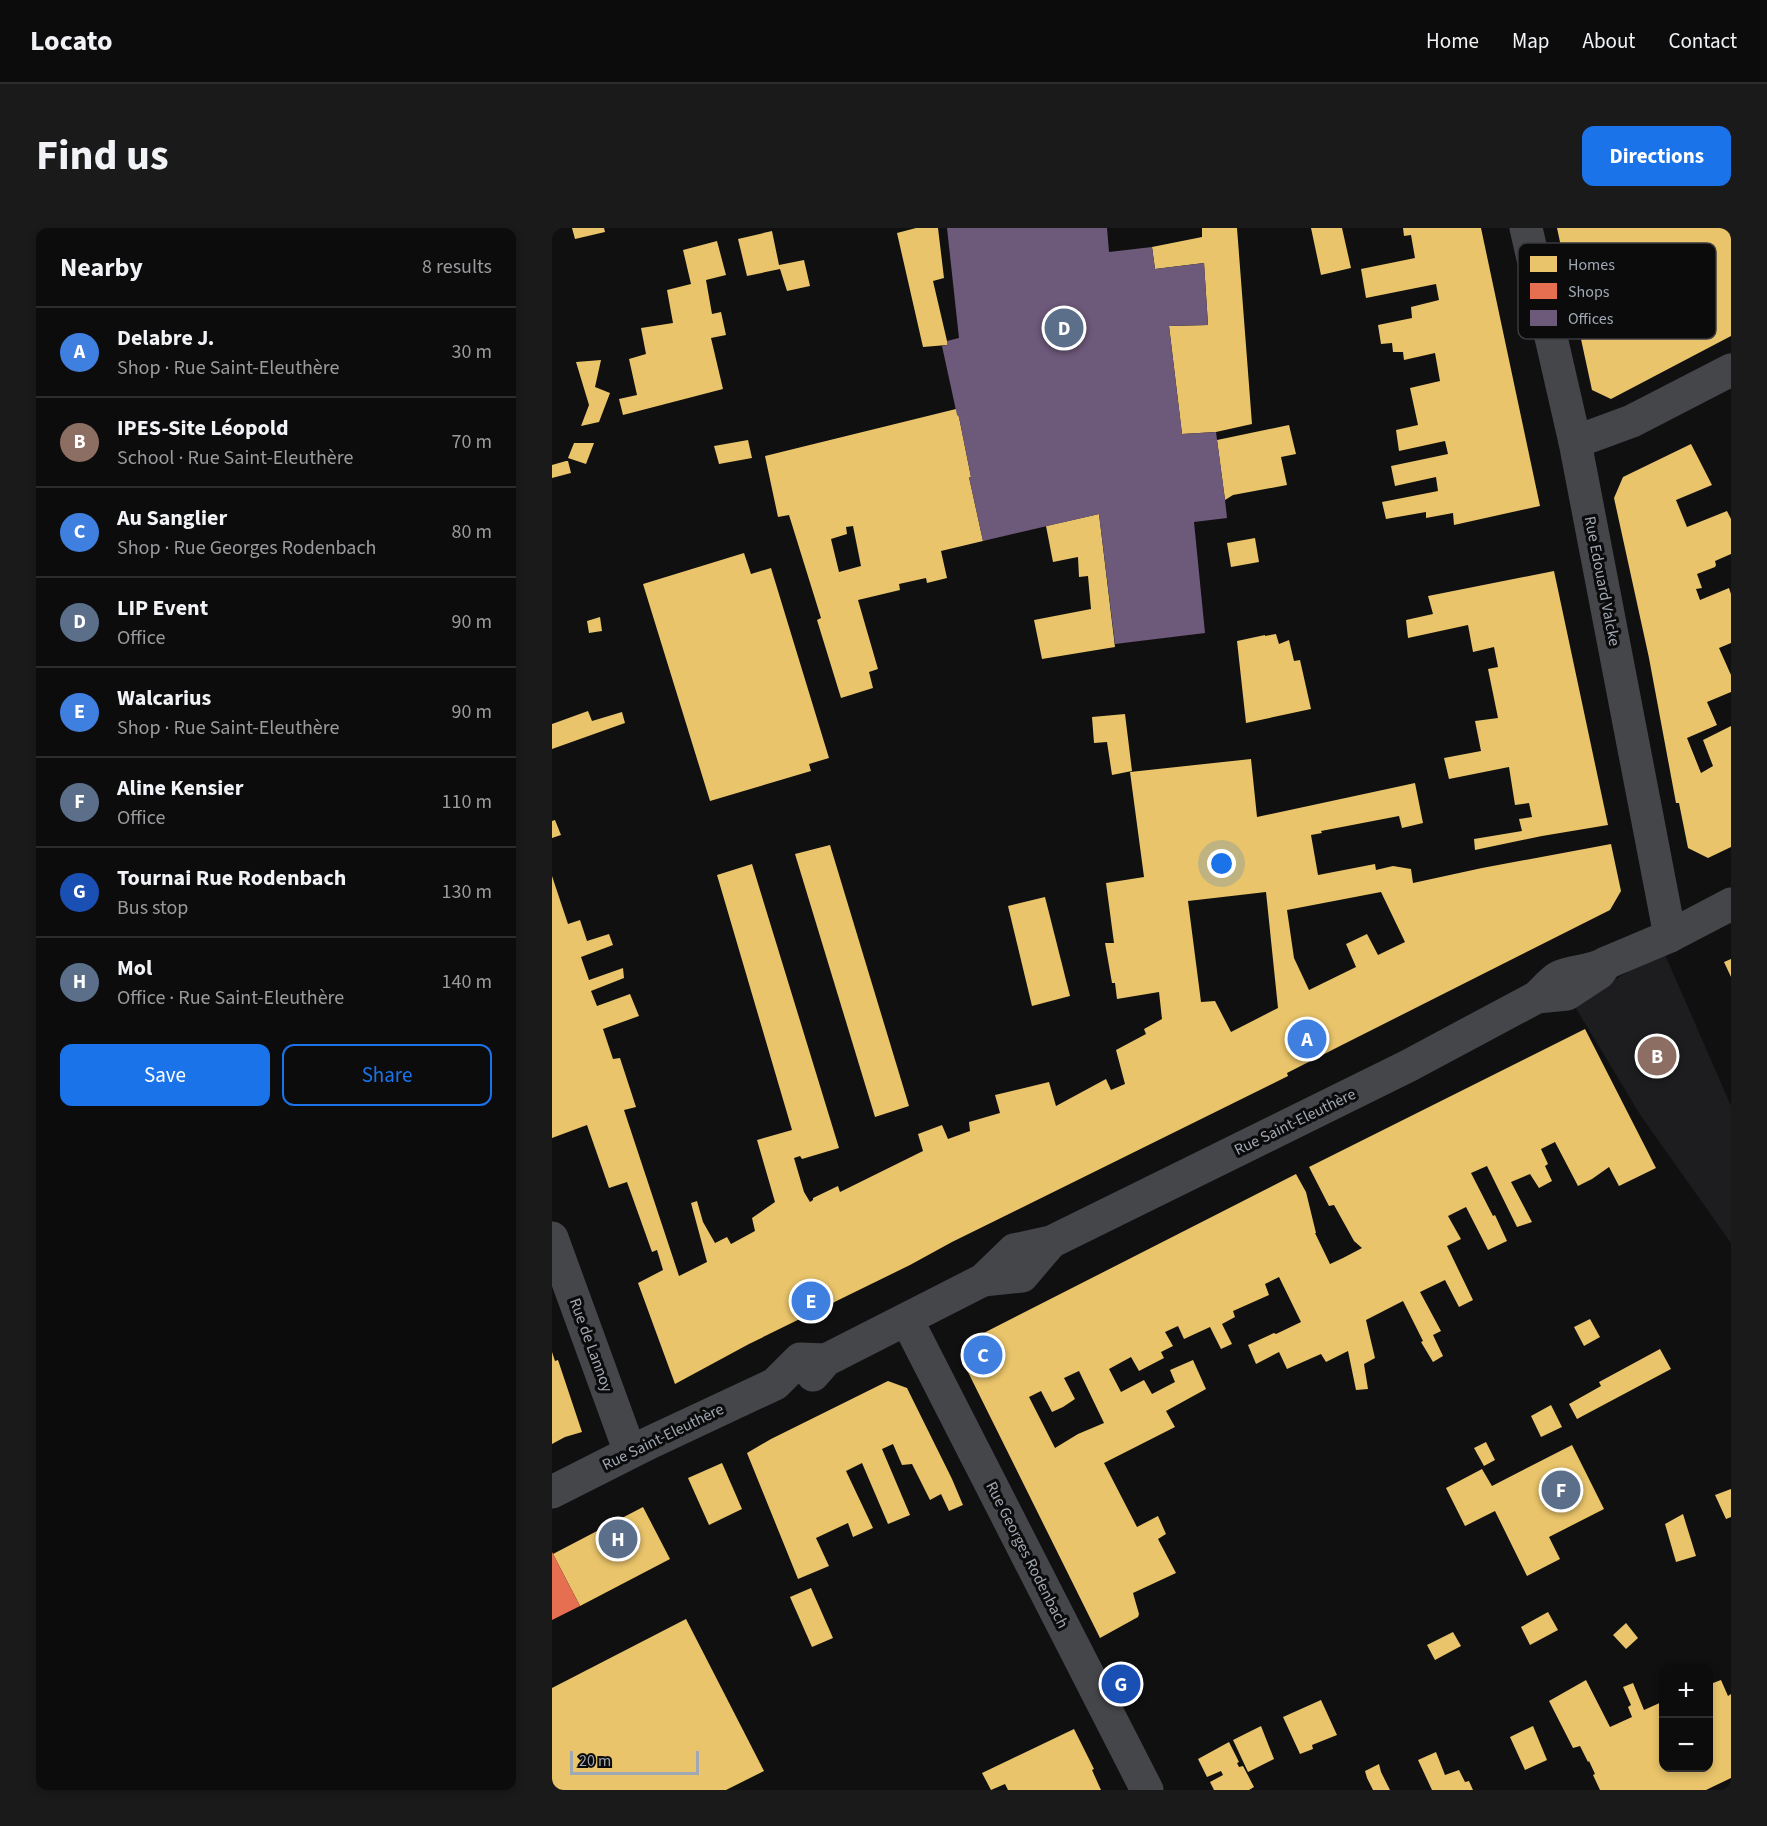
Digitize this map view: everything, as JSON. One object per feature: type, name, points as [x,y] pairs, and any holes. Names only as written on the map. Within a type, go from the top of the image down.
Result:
[{"type":"street","name":"Rue Edouard Valcke","points":[[1526,228],[1529,243]]},
{"type":"street","name":"Rue Edouard Valcke","points":[[1551,339],[1575,442],[1670,936]]},
{"type":"street","points":[[1575,442],[1632,421],[1731,370]]},
{"type":"street","name":"Rue Saint-Eleuthère","points":[[552,1492],[630,1452],[775,1384],[800,1359],[826,1360],[907,1320],[983,1280],[1014,1250],[1051,1242],[1408,1066],[1538,997],[1567,994],[1599,973],[1606,963],[1670,936],[1731,904]]},
{"type":"street","name":"Rue de Lannoy","points":[[552,1238],[630,1452]]},
{"type":"street","name":"Rue Georges Rodenbach","points":[[907,1320],[1148,1790]]},
{"type":"shaded area","points":[[1663,950],[1731,1106],[1731,1243],[1641,1116],[1574,1005]]},
{"type":"building: Homes","points":[[572,228],[604,228],[605,232],[575,239]]},
{"type":"building: Homes","points":[[916,228],[938,228],[944,278],[933,281],[947,345],[923,347],[897,233]]},
{"type":"building: Homes","points":[[1202,228],[1237,228],[1252,424],[1216,432],[1182,434],[1169,326],[1208,325],[1204,263],[1155,269],[1152,247],[1202,237]]},
{"type":"building: Homes","points":[[1311,228],[1342,228],[1351,268],[1321,275]]},
{"type":"building: Homes","points":[[1403,228],[1481,228],[1540,506],[1454,525],[1453,513],[1426,518],[1426,512],[1386,519],[1382,502],[1438,491],[1436,477],[1395,486],[1391,466],[1448,454],[1445,441],[1399,451],[1396,430],[1418,425],[1410,388],[1440,381],[1435,353],[1404,360],[1403,352],[1393,352],[1392,343],[1381,344],[1378,325],[1412,318],[1411,307],[1439,300],[1436,284],[1366,298],[1361,269],[1415,258],[1411,235],[1404,236]]},
{"type":"building: Homes","points":[[1557,228],[1731,228],[1731,336],[1611,399],[1592,390],[1581,339],[1716,339],[1716,243],[1560,243]]},
{"type":"building: Homes","points":[[772,231],[779,265],[804,260],[810,286],[787,291],[780,269],[747,276],[738,239]]},
{"type":"building: Homes","points":[[717,241],[726,275],[706,280],[712,314],[721,312],[726,335],[711,338],[723,389],[623,415],[619,399],[637,395],[629,359],[646,354],[641,328],[673,323],[667,290],[691,284],[683,250]]},
{"type":"building: Homes","points":[[601,360],[595,387],[610,393],[599,422],[581,426],[589,405],[576,362]]},
{"type":"building: Homes","points":[[956,409],[983,541],[941,551],[947,578],[927,583],[926,578],[899,584],[900,590],[858,600],[878,669],[869,672],[873,688],[841,698],[817,620],[821,618],[789,515],[778,517],[765,456]],"holes":[[[853,526],[861,566],[839,572],[831,539],[847,534],[846,527]]]},
{"type":"building: Homes","points":[[1289,425],[1296,454],[1281,457],[1287,485],[1233,495],[1225,500],[1217,440]]},
{"type":"building: Homes","points":[[748,440],[752,458],[719,464],[714,446]]},
{"type":"building: Homes","points":[[574,443],[594,443],[586,464],[568,458]]},
{"type":"building: Homes","points":[[1691,444],[1712,485],[1676,500],[1687,527],[1727,511],[1731,519],[1731,554],[1715,561],[1715,567],[1697,574],[1702,588],[1696,589],[1700,600],[1729,588],[1731,594],[1731,643],[1719,648],[1731,675],[1731,692],[1707,702],[1717,725],[1687,738],[1701,773],[1713,766],[1703,740],[1731,726],[1731,847],[1708,858],[1688,848],[1679,803],[1676,803],[1649,658],[1614,498],[1623,477]]},
{"type":"building: Homes","points":[[568,461],[571,473],[552,478],[552,465]]},
{"type":"building: Homes","points":[[1099,514],[1115,647],[1042,659],[1034,620],[1091,609],[1088,576],[1079,577],[1078,557],[1053,562],[1046,526]]},
{"type":"building: Homes","points":[[1255,538],[1259,562],[1231,567],[1227,543]]},
{"type":"building: Homes","points":[[744,553],[751,574],[771,568],[829,758],[809,764],[811,771],[710,801],[643,584]]},
{"type":"building: Homes","points":[[1554,571],[1608,825],[1475,850],[1474,839],[1522,831],[1519,819],[1532,817],[1529,803],[1515,805],[1509,767],[1449,779],[1444,758],[1481,751],[1475,721],[1498,718],[1488,669],[1498,667],[1494,647],[1473,652],[1468,625],[1408,638],[1406,620],[1433,614],[1428,596]]},
{"type":"building: Homes","points":[[600,617],[602,631],[589,633],[587,621]]},
{"type":"building: Homes","points":[[1276,634],[1279,644],[1289,640],[1294,661],[1300,660],[1311,709],[1246,723],[1237,641]]},
{"type":"building: Homes","points":[[588,711],[592,721],[622,712],[625,723],[552,749],[552,724]]},
{"type":"building: Homes","points":[[1125,714],[1132,771],[1112,775],[1107,742],[1094,743],[1092,717]]},
{"type":"building: Homes","points":[[1251,759],[1257,817],[1415,783],[1423,823],[1402,828],[1399,816],[1311,835],[1318,875],[1375,864],[1376,870],[1393,866],[1411,869],[1413,883],[1611,844],[1621,891],[1610,910],[1287,1073],[1288,1076],[952,1242],[749,1344],[675,1384],[638,1283],[663,1270],[657,1250],[652,1252],[627,1182],[609,1188],[587,1125],[552,1138],[552,876],[568,924],[580,920],[587,941],[609,934],[613,945],[581,957],[589,980],[623,968],[624,978],[591,991],[597,1006],[630,994],[639,1016],[603,1029],[613,1059],[620,1058],[636,1107],[624,1110],[679,1276],[707,1262],[691,1203],[697,1201],[703,1222],[715,1243],[727,1237],[731,1244],[755,1231],[752,1218],[775,1202],[757,1140],[792,1130],[717,875],[752,864],[839,1148],[802,1159],[800,1156],[794,1158],[804,1192],[810,1202],[813,1198],[838,1186],[840,1192],[923,1151],[918,1134],[942,1125],[948,1139],[970,1131],[969,1122],[1000,1113],[995,1095],[1049,1082],[1056,1106],[1106,1079],[1111,1090],[1125,1084],[1116,1050],[1146,1034],[1144,1029],[1162,1019],[1159,992],[1117,999],[1105,943],[1114,943],[1106,883],[1144,877],[1130,772]],"holes":[[[1266,892],[1278,1008],[1231,1032],[1215,1001],[1201,1002],[1188,901]],[[1381,892],[1405,942],[1378,955],[1367,934],[1346,944],[1356,967],[1309,990],[1294,958],[1287,910]]]},
{"type":"building: Homes","points":[[555,820],[561,835],[552,838],[552,821]]},
{"type":"building: Homes","points":[[830,845],[909,1106],[875,1117],[795,854]]},
{"type":"building: Homes","points":[[1045,897],[1070,996],[1032,1006],[1008,906]]},
{"type":"building: Homes","points":[[1731,959],[1731,977],[1724,962]]},
{"type":"building: Homes","points":[[1585,1029],[1656,1168],[1619,1186],[1609,1167],[1578,1186],[1555,1142],[1541,1149],[1552,1181],[1539,1188],[1530,1174],[1511,1182],[1532,1222],[1517,1227],[1487,1166],[1471,1173],[1507,1241],[1488,1250],[1466,1207],[1448,1216],[1461,1239],[1447,1246],[1473,1300],[1459,1307],[1445,1280],[1420,1292],[1441,1331],[1433,1335],[1443,1356],[1433,1362],[1421,1342],[1423,1341],[1403,1301],[1366,1320],[1375,1358],[1364,1364],[1368,1389],[1356,1390],[1348,1351],[1326,1362],[1321,1354],[1287,1369],[1279,1352],[1256,1364],[1248,1345],[1301,1322],[1279,1277],[1265,1284],[1269,1295],[1233,1311],[1235,1317],[1222,1324],[1232,1344],[1221,1349],[1210,1327],[1184,1339],[1178,1326],[1165,1332],[1173,1346],[1161,1352],[1164,1358],[1139,1371],[1131,1357],[1109,1369],[1121,1392],[1144,1380],[1152,1394],[1175,1382],[1170,1370],[1193,1360],[1206,1389],[1166,1411],[1175,1427],[1104,1463],[1137,1527],[1158,1516],[1166,1534],[1158,1539],[1176,1573],[1133,1593],[1138,1617],[1100,1638],[961,1358],[968,1341],[1296,1174],[1306,1192],[1315,1233],[1330,1264],[1362,1248],[1354,1241],[1334,1205],[1329,1206],[1309,1167]],"holes":[[[1079,1371],[1104,1423],[1078,1434],[1055,1448],[1029,1397],[1041,1391],[1052,1412],[1063,1407],[1075,1399],[1064,1378]]]},
{"type":"building: Homes","points":[[1590,1319],[1600,1337],[1584,1346],[1574,1327]]},
{"type":"building: Homes","points":[[1660,1349],[1671,1369],[1577,1419],[1569,1404],[1601,1386],[1599,1382]]},
{"type":"building: Homes","points":[[552,1352],[555,1361],[558,1360],[582,1432],[552,1444]]},
{"type":"building: Homes","points":[[888,1381],[907,1388],[963,1505],[949,1511],[941,1494],[930,1500],[912,1464],[902,1465],[893,1444],[882,1449],[910,1515],[888,1524],[862,1463],[846,1471],[873,1528],[853,1537],[848,1523],[816,1538],[829,1566],[798,1579],[747,1453]]},
{"type":"building: Homes","points":[[1551,1405],[1562,1427],[1541,1437],[1531,1416]]},
{"type":"building: Homes","points":[[1486,1442],[1495,1460],[1484,1466],[1474,1448]]},
{"type":"building: Homes","points":[[1572,1445],[1604,1509],[1549,1537],[1560,1559],[1527,1576],[1495,1511],[1465,1526],[1446,1488],[1482,1469],[1492,1486]]},
{"type":"building: Homes","points":[[722,1463],[742,1509],[709,1525],[688,1478]]},
{"type":"building: Homes","points":[[1731,1489],[1731,1517],[1726,1519],[1715,1495]]},
{"type":"building: Homes","points":[[643,1507],[670,1559],[580,1606],[553,1554]]},
{"type":"building: Homes","points":[[1683,1514],[1696,1556],[1676,1562],[1665,1524]]},
{"type":"building: Homes","points":[[811,1588],[833,1638],[812,1647],[790,1597]]},
{"type":"building: Homes","points":[[1548,1612],[1558,1630],[1530,1645],[1521,1627]]},
{"type":"building: Homes","points":[[686,1619],[764,1771],[726,1790],[552,1790],[552,1688]]},
{"type":"building: Homes","points":[[1626,1623],[1638,1638],[1626,1649],[1613,1635]]},
{"type":"building: Homes","points":[[1453,1632],[1461,1646],[1435,1660],[1427,1645]]},
{"type":"building: Homes","points":[[1586,1680],[1610,1727],[1632,1717],[1628,1707],[1631,1705],[1623,1687],[1633,1683],[1644,1710],[1659,1703],[1659,1772],[1713,1772],[1713,1683],[1721,1680],[1728,1696],[1731,1694],[1731,1778],[1706,1790],[1600,1790],[1589,1761],[1580,1746],[1573,1748],[1549,1701]]},
{"type":"building: Homes","points":[[1321,1700],[1337,1735],[1312,1745],[1313,1749],[1300,1754],[1283,1717]]},
{"type":"building: Homes","points":[[1261,1726],[1274,1759],[1248,1772],[1233,1740]]},
{"type":"building: Homes","points":[[1533,1726],[1547,1760],[1525,1770],[1510,1737]]},
{"type":"building: Homes","points":[[1074,1729],[1094,1769],[1092,1770],[1101,1790],[1008,1790],[1005,1784],[991,1790],[982,1773]]},
{"type":"building: Homes","points":[[1229,1742],[1239,1762],[1237,1763],[1239,1767],[1243,1766],[1254,1787],[1249,1790],[1214,1790],[1210,1782],[1223,1775],[1221,1771],[1207,1777],[1198,1759]]},
{"type":"building: Homes","points":[[1436,1752],[1445,1775],[1459,1770],[1465,1782],[1469,1781],[1473,1790],[1432,1790],[1418,1760]]},
{"type":"building: Homes","points":[[1379,1764],[1390,1790],[1373,1790],[1367,1778],[1365,1771]]},
{"type":"building: Shops","points":[[552,1552],[580,1606],[552,1620]]},
{"type":"building: Offices","points":[[947,228],[1107,228],[1109,252],[1152,247],[1155,269],[1204,263],[1208,325],[1169,326],[1182,434],[1216,432],[1225,500],[1227,518],[1194,522],[1205,633],[1115,644],[1099,514],[983,541],[959,417],[942,346],[947,345],[947,341],[959,338]]},
{"type":"place","name":"LIP Event","points":[[1064,328]]},
{"type":"place","name":"Delabre J.","points":[[1307,1039]]},
{"type":"place","name":"IPES-Site Léopold","points":[[1657,1056]]},
{"type":"place","name":"Walcarius","points":[[811,1301]]},
{"type":"place","name":"Au Sanglier","points":[[983,1355]]},
{"type":"place","name":"Aline Kensier","points":[[1561,1490]]},
{"type":"place","name":"Mol","points":[[618,1539]]},
{"type":"place","name":"Tournai Rue Rodenbach","points":[[1121,1684]]}]
